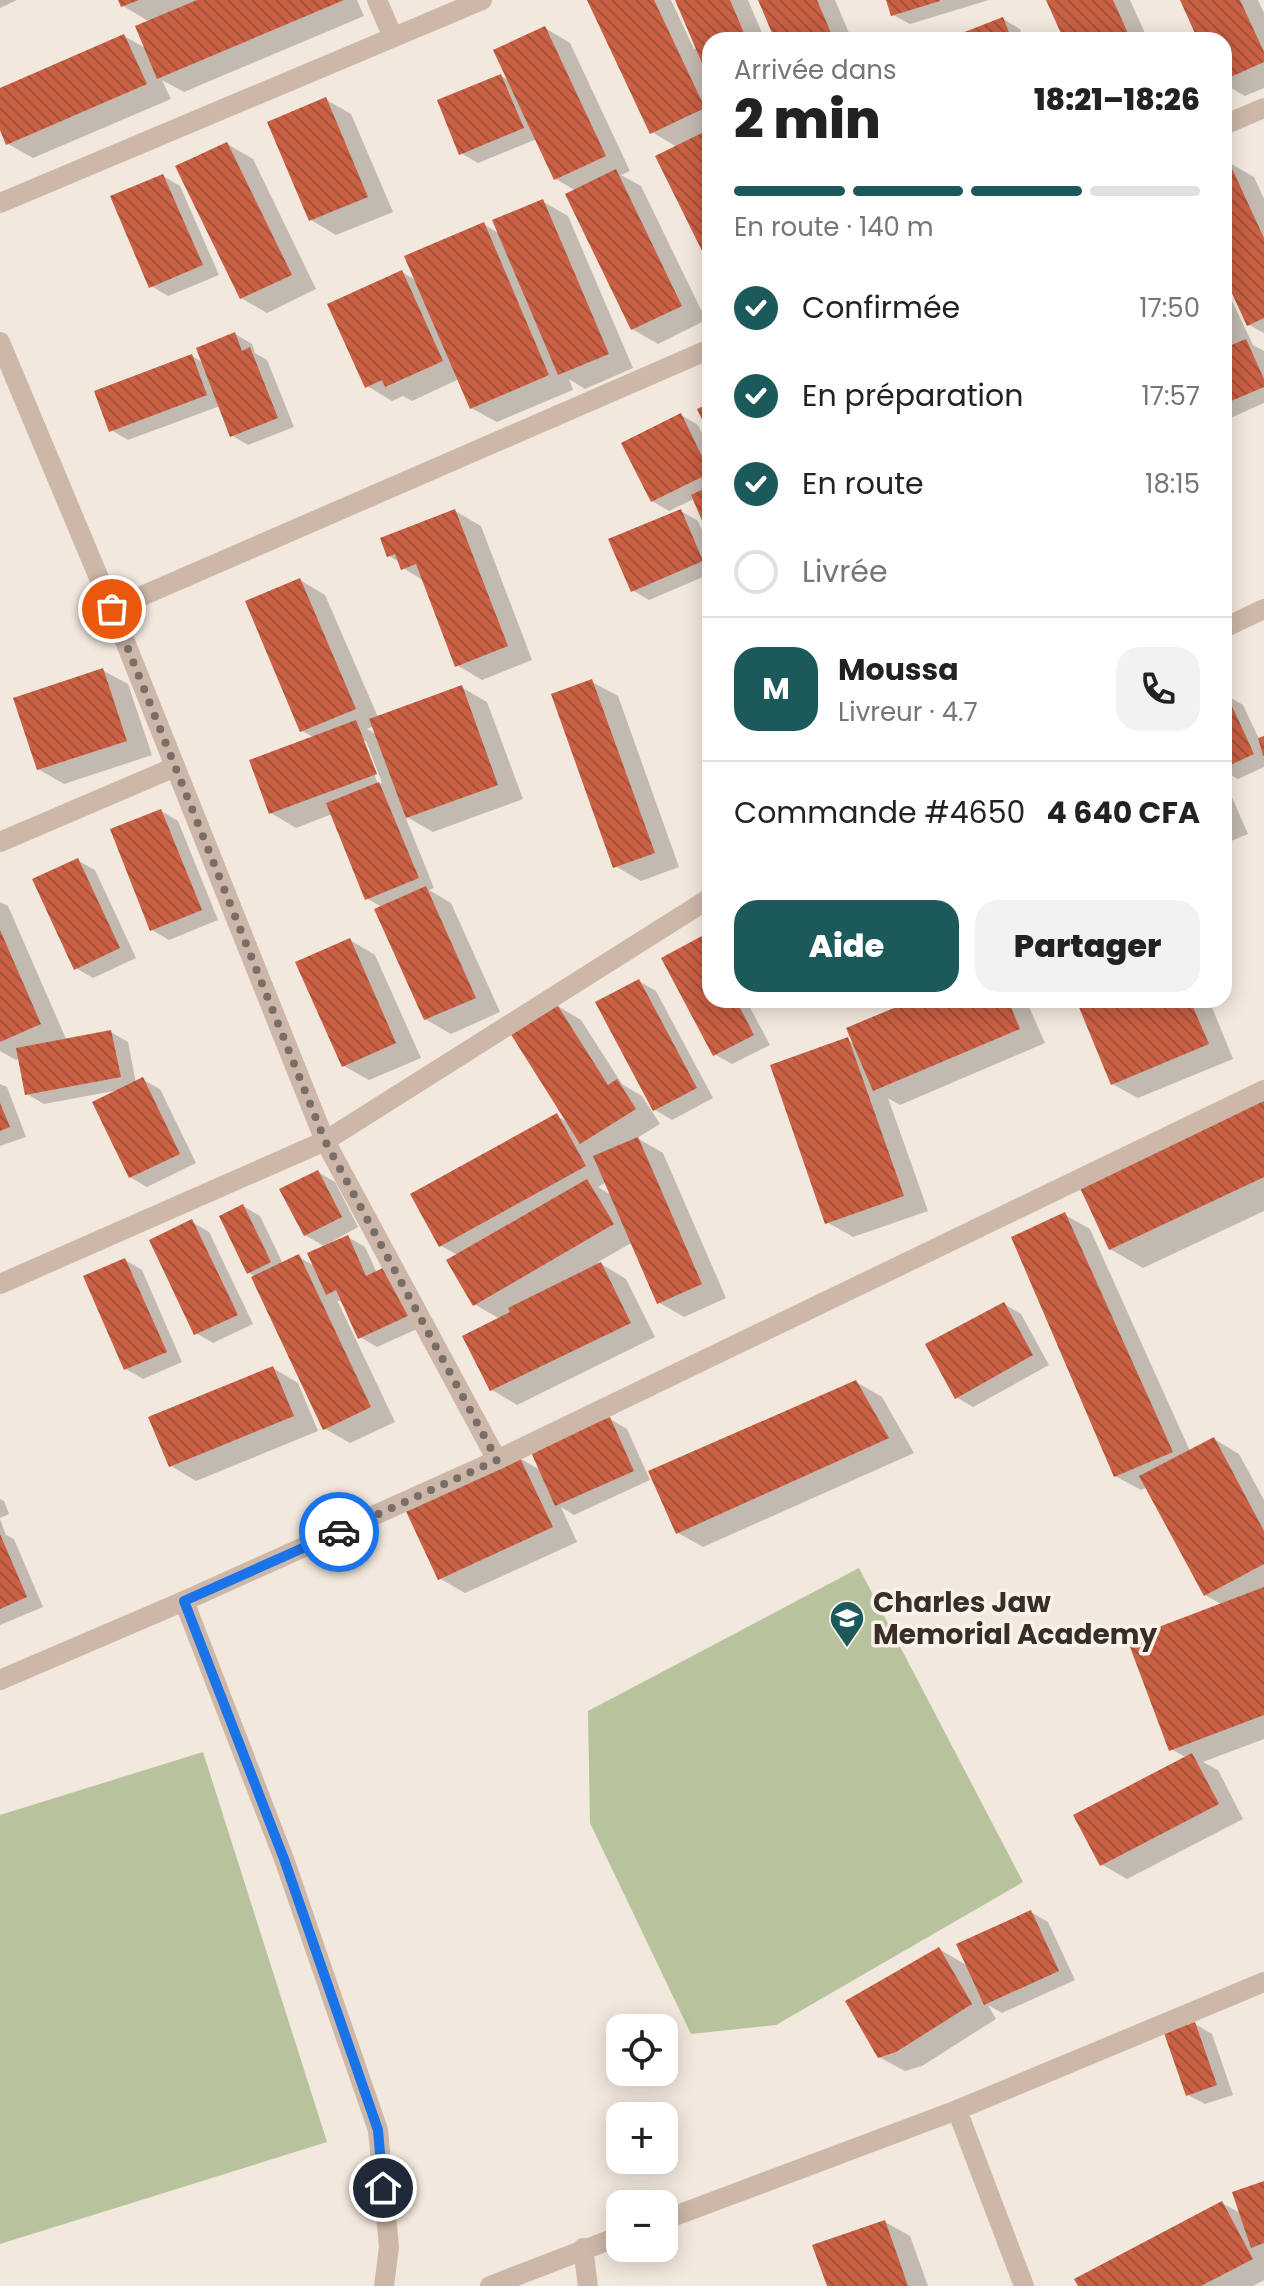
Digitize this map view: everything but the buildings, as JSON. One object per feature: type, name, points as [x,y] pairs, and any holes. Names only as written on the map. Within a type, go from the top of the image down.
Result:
[{"type":"street","points":[[377,0],[393,37]]},
{"type":"street","points":[[0,203],[482,0]]},
{"type":"street","points":[[1232,122],[1264,108]]},
{"type":"street","points":[[0,342],[5,366],[112,609],[325,1141],[497,1460]]},
{"type":"street","points":[[112,609],[702,352]]},
{"type":"street","points":[[1232,624],[1264,609]]},
{"type":"street","points":[[0,842],[175,767]]},
{"type":"street","points":[[0,1284],[325,1141],[702,903]]},
{"type":"street","points":[[0,1680],[497,1460],[1264,1090]]},
{"type":"street","points":[[184,1601],[284,1859],[378,2130],[389,2247],[384,2286]]},
{"type":"street","points":[[678,2215],[957,2110],[1264,1982]]},
{"type":"street","points":[[957,2110],[1024,2286]]},
{"type":"street","points":[[490,2286],[606,2241]]},
{"type":"street","points":[[583,2248],[588,2286]]},
{"type":"green space","points":[[859,1568],[1023,1882],[776,2025],[691,2034],[590,1823],[588,1711]]},
{"type":"green space","points":[[203,1752],[327,2142],[0,2244],[0,1815]]},
{"type":"way so far","points":[[112,609],[325,1141],[497,1460],[339,1532]]},
{"type":"place","name":"Charles Jaw Memorial Academy","points":[[847,1649]]},
{"type":"route","points":[[339,1532],[184,1601],[284,1859],[378,2130],[383,2188]]}]
